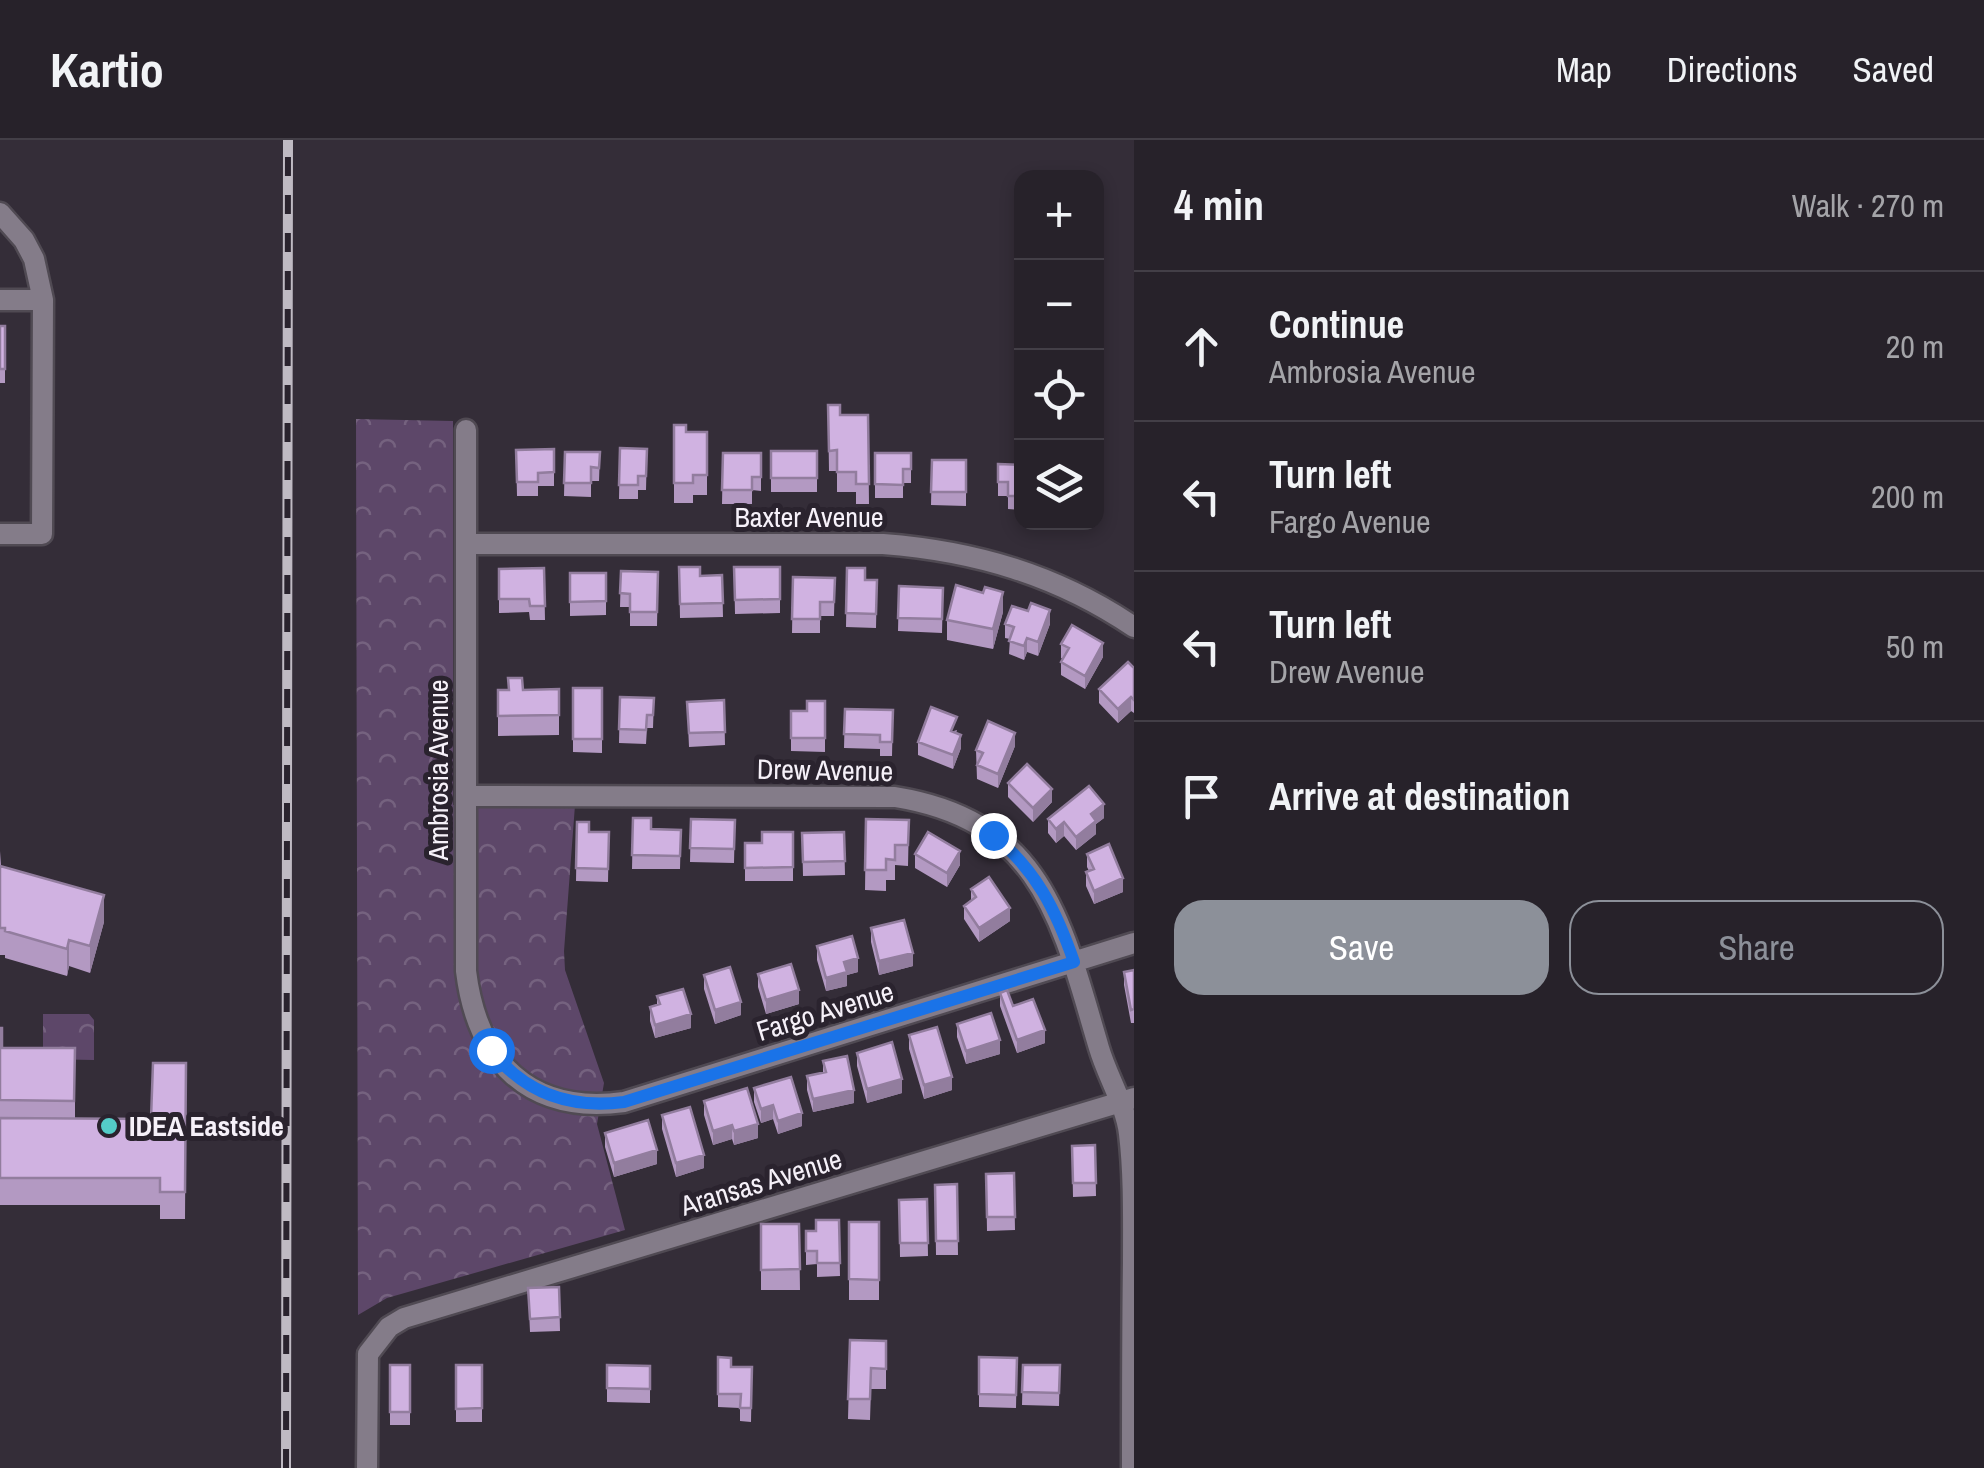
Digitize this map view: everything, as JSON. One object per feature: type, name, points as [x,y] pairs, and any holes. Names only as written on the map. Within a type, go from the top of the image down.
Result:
[{"type":"street","points":[[0,213],[24,240],[34,259],[43,300],[42,534],[0,534]]},
{"type":"street","points":[[0,300],[43,300]]},
{"type":"street","name":"Ambrosia Avenue","points":[[466,430],[466,971],[476,1024],[491,1050],[531,1088]]},
{"type":"street","name":"Baxter Avenue","points":[[466,544],[883,544],[930,548],[977,556],[1066,587],[1134,627]]},
{"type":"street","name":"Drew Avenue","points":[[466,796],[874,796],[926,803],[975,823],[1024,864],[1058,917],[1105,1069],[1127,1100],[1133,1206],[1132,1468]]},
{"type":"street","name":"Fargo Avenue","points":[[531,1088],[572,1103],[600,1106],[624,1102],[1134,943]]},
{"type":"street","name":"Aransas Avenue","points":[[367,1468],[368,1354],[388,1327],[404,1318],[1127,1100]]},
{"type":"green space","points":[[356,419],[453,421],[453,805],[575,805],[565,970],[604,1083],[597,1124],[625,1230],[387,1298],[358,1315]]},
{"type":"green space","points":[[43,1014],[89,1014],[94,1020],[94,1060],[43,1059]]},
{"type":"building","points":[[0,326],[5,326],[5,369],[0,369]]},
{"type":"building","points":[[828,405],[840,405],[840,415],[868,415],[869,484],[856,484],[856,472],[837,472],[837,450],[829,451]]},
{"type":"building","points":[[674,425],[686,425],[686,432],[707,432],[707,475],[693,475],[693,483],[674,483]]},
{"type":"building","points":[[620,448],[647,449],[646,476],[638,476],[638,485],[619,485]]},
{"type":"building","points":[[554,449],[554,472],[538,473],[538,482],[517,482],[516,450]]},
{"type":"building","points":[[771,451],[817,451],[817,478],[771,478]]},
{"type":"building","points":[[565,452],[600,452],[599,468],[591,467],[591,483],[564,483]]},
{"type":"building","points":[[723,453],[761,453],[761,477],[752,477],[752,490],[722,490]]},
{"type":"building","points":[[875,453],[911,453],[911,469],[903,469],[903,485],[875,484]]},
{"type":"building","points":[[932,460],[966,460],[966,492],[931,492]]},
{"type":"building","points":[[998,464],[1014,465],[1014,496],[1008,496],[1008,482],[998,482]]},
{"type":"building","points":[[679,567],[700,567],[700,576],[722,575],[723,603],[680,604]]},
{"type":"building","points":[[734,567],[780,567],[780,599],[735,600]]},
{"type":"building","points":[[544,568],[545,606],[530,606],[529,599],[499,599],[499,569]]},
{"type":"building","points":[[847,568],[865,568],[865,580],[877,580],[876,614],[846,613]]},
{"type":"building","points":[[621,571],[658,572],[657,612],[630,612],[630,594],[620,593]]},
{"type":"building","points":[[570,573],[606,573],[606,601],[570,602]]},
{"type":"building","points":[[793,577],[835,578],[834,602],[820,602],[820,619],[792,619]]},
{"type":"building","points":[[956,585],[983,593],[985,587],[1003,592],[993,629],[947,620]]},
{"type":"building","points":[[899,586],[943,588],[942,619],[898,618]]},
{"type":"building","points":[[1031,603],[1050,610],[1038,642],[1027,638],[1024,646],[1009,641],[1014,627],[1005,624],[1012,606],[1028,611]]},
{"type":"building","points":[[1072,625],[1103,643],[1085,676],[1061,662],[1069,648],[1061,644]]},
{"type":"building","points":[[1128,662],[1134,668],[1134,700],[1131,697],[1118,709],[1099,689]]},
{"type":"building","points":[[508,678],[522,678],[523,690],[559,689],[559,715],[498,716],[498,690],[509,690]]},
{"type":"building","points":[[573,688],[602,688],[602,739],[573,739]]},
{"type":"building","points":[[620,697],[654,698],[653,715],[647,715],[646,730],[619,729]]},
{"type":"building","points":[[724,700],[725,732],[689,733],[687,702]]},
{"type":"building","points":[[807,701],[825,701],[825,738],[791,738],[791,711],[807,711]]},
{"type":"building","points":[[931,707],[957,717],[951,731],[961,735],[953,755],[918,742]]},
{"type":"building","points":[[845,709],[893,710],[892,742],[880,742],[880,735],[844,734]]},
{"type":"building","points":[[988,721],[1015,733],[998,774],[977,765],[983,753],[976,750]]},
{"type":"building","points":[[1027,764],[1052,789],[1033,808],[1008,783]]},
{"type":"building","points":[[1089,786],[1104,804],[1091,814],[1096,821],[1076,837],[1064,822],[1056,829],[1048,819]]},
{"type":"building","points":[[633,818],[651,818],[651,829],[681,830],[680,856],[632,855]]},
{"type":"building","points":[[691,819],[735,820],[734,849],[690,848]]},
{"type":"building","points":[[866,819],[909,820],[908,845],[895,845],[895,860],[886,859],[886,870],[865,870]]},
{"type":"building","points":[[577,822],[589,822],[589,832],[609,832],[608,869],[576,868]]},
{"type":"building","points":[[762,832],[793,832],[793,867],[745,868],[745,843],[762,843]]},
{"type":"building","points":[[844,832],[845,861],[803,862],[802,833]]},
{"type":"building","points":[[928,832],[960,851],[947,873],[915,854]]},
{"type":"building","points":[[1109,844],[1123,878],[1094,891],[1086,872],[1094,869],[1087,854]]},
{"type":"building","points":[[0,866],[104,895],[90,946],[69,940],[67,949],[0,928]]},
{"type":"building","points":[[989,877],[1010,908],[979,928],[964,906],[976,897],[971,889]]},
{"type":"building","points":[[904,920],[913,953],[879,961],[871,928]]},
{"type":"building","points":[[852,936],[858,958],[844,962],[847,972],[826,978],[817,946]]},
{"type":"building","points":[[791,964],[799,990],[766,1000],[758,974]]},
{"type":"building","points":[[730,967],[741,1002],[715,1010],[704,975]]},
{"type":"building","points":[[1134,970],[1134,1009],[1131,1010],[1124,972]]},
{"type":"building","points":[[683,989],[691,1014],[655,1025],[650,1007],[660,1004],[657,996]]},
{"type":"building","points":[[1007,990],[1013,1006],[1033,999],[1045,1030],[1017,1040],[1000,993]]},
{"type":"building","points":[[991,1013],[1000,1040],[966,1051],[957,1024]]},
{"type":"building","points":[[937,1027],[952,1077],[924,1085],[909,1035]]},
{"type":"building","points":[[0,1028],[2,1048],[75,1048],[74,1101],[0,1100]]},
{"type":"building","points":[[892,1042],[902,1079],[867,1089],[857,1053]]},
{"type":"building","points":[[847,1056],[854,1090],[813,1099],[807,1076],[826,1072],[823,1061]]},
{"type":"building","points":[[153,1063],[186,1063],[185,1192],[160,1192],[160,1178],[0,1178],[0,1118],[151,1119]]},
{"type":"building","points":[[791,1077],[802,1113],[778,1121],[773,1105],[761,1109],[754,1088]]},
{"type":"building","points":[[747,1088],[758,1124],[734,1131],[732,1125],[713,1131],[704,1101]]},
{"type":"building","points":[[690,1107],[704,1155],[676,1163],[662,1115]]},
{"type":"building","points":[[648,1120],[657,1150],[614,1163],[605,1133]]},
{"type":"building","points":[[1095,1145],[1096,1183],[1073,1183],[1072,1146]]},
{"type":"building","points":[[1014,1173],[1015,1217],[987,1217],[986,1174]]},
{"type":"building","points":[[957,1184],[958,1241],[936,1241],[935,1185]]},
{"type":"building","points":[[927,1199],[928,1243],[900,1243],[899,1200]]},
{"type":"building","points":[[816,1220],[839,1220],[840,1263],[817,1263],[817,1251],[806,1251],[806,1231],[816,1231]]},
{"type":"building","points":[[849,1222],[879,1222],[879,1280],[849,1279]]},
{"type":"building","points":[[761,1224],[799,1224],[800,1269],[761,1270]]},
{"type":"building","points":[[559,1287],[560,1317],[530,1319],[528,1288]]},
{"type":"building","points":[[850,1340],[886,1341],[886,1369],[871,1368],[870,1399],[848,1399]]},
{"type":"building","points":[[718,1357],[731,1358],[731,1367],[752,1367],[751,1408],[740,1408],[741,1394],[718,1394]]},
{"type":"building","points":[[979,1357],[1017,1358],[1016,1395],[979,1394]]},
{"type":"building","points":[[390,1365],[410,1365],[410,1412],[390,1412]]},
{"type":"building","points":[[456,1365],[482,1365],[482,1408],[456,1409]]},
{"type":"building","points":[[607,1365],[650,1366],[650,1389],[607,1388]]},
{"type":"building","points":[[1023,1365],[1060,1365],[1059,1393],[1022,1392]]},
{"type":"railway","points":[[286,1468],[288,140]]},
{"type":"place","name":"IDEA Eastside","points":[[109,1126]]},
{"type":"route","points":[[491,1050],[531,1088],[572,1103],[600,1106],[624,1102],[1074,962],[1058,917],[1038,880],[993,835]]}]
